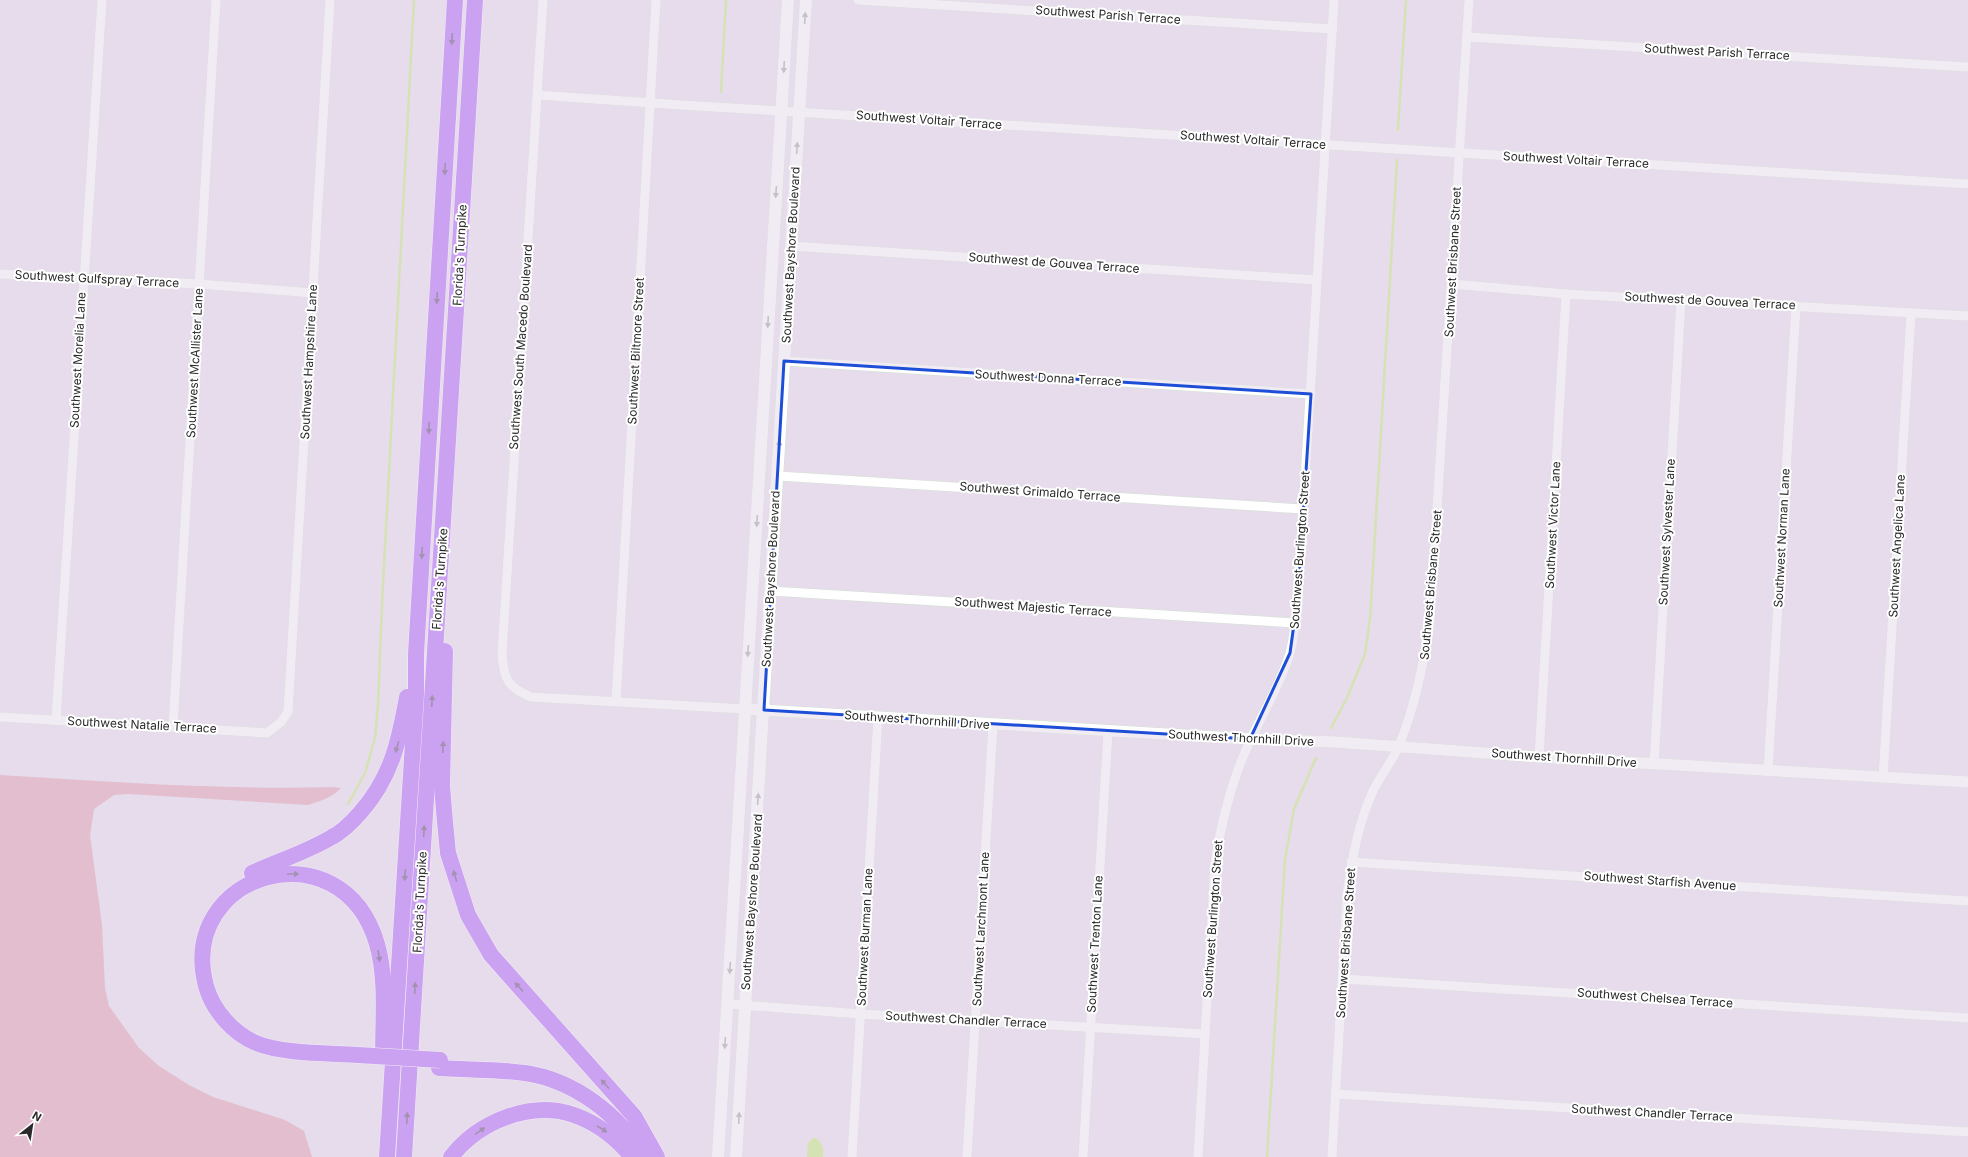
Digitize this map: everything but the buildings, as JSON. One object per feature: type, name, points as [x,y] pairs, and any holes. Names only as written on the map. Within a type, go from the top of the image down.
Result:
[{"type":"highway","name":"Florida's Turnpike","points":[[385,1157],[416,695],[416,654],[455,0]]},
{"type":"highway","name":"Florida's Turnpike","points":[[404,1157],[475,0]]},
{"type":"highway","points":[[444,520],[448,572],[442,786],[448,853],[468,915],[492,955],[634,1116],[647,1136],[657,1157]]},
{"type":"highway","points":[[416,654],[400,734],[394,755],[374,798],[353,820],[333,837],[251,874],[228,888],[214,903],[204,920],[194,950],[195,977],[203,1005],[221,1029],[239,1044],[259,1054],[278,1058],[440,1064],[523,1064],[552,1071],[592,1090],[647,1136]]},
{"type":"highway","points":[[358,1060],[278,1049],[257,1043],[247,1038],[223,1019],[208,995],[203,974],[203,951],[209,929],[219,909],[238,890],[253,881],[277,874],[297,874],[314,877],[331,884],[350,896],[363,911],[377,945],[381,970],[383,1001],[385,1157]]},
{"type":"highway","points":[[440,1064],[526,1073],[565,1085],[607,1111],[643,1157]]},
{"type":"highway","points":[[452,1157],[460,1146],[493,1122],[530,1112],[551,1111],[573,1115],[592,1123],[621,1144],[632,1157]]},
{"type":"main road","name":"Southwest Bayshore Boulevard","points":[[718,1157],[788,0]]},
{"type":"main road","name":"Southwest Bayshore Boulevard","points":[[736,1157],[806,0]]},
{"type":"main road","points":[[764,392],[770,402],[766,458],[769,467],[778,476]]},
{"type":"main road","points":[[758,502],[766,505],[769,512],[766,562],[772,569]]},
{"type":"street","name":"Southwest Morelia Lane","points":[[56,720],[83,278],[102,0]]},
{"type":"street","name":"Southwest McAllister Lane","points":[[173,726],[216,0]]},
{"type":"street","name":"Southwest Hampshire Lane","points":[[281,722],[288,712],[290,694],[330,0]]},
{"type":"street","name":"Southwest South Macedo Boulevard","points":[[515,690],[504,673],[502,654],[543,0]]},
{"type":"street","name":"Southwest Biltmore Street","points":[[616,702],[656,0]]},
{"type":"street","name":"Southwest Parish Terrace","points":[[858,0],[1333,29]]},
{"type":"street","name":"Southwest Burlington Street","points":[[1198,1157],[1215,862],[1227,800],[1250,739],[1277,686],[1290,653],[1295,623],[1311,394],[1334,0]]},
{"type":"street","name":"Southwest Brisbane Street","points":[[1332,1157],[1347,894],[1351,862],[1360,824],[1373,791],[1399,747],[1423,669],[1430,620],[1469,0]]},
{"type":"street","name":"Southwest Parish Terrace","points":[[1466,37],[1968,67]]},
{"type":"street","name":"Southwest Voltair Terrace","points":[[538,95],[1968,184]]},
{"type":"street","name":"Southwest de Gouvea Terrace","points":[[791,246],[1317,280]]},
{"type":"street","name":"Southwest Gulfspray Terrace","points":[[0,274],[199,284],[313,293]]},
{"type":"street","name":"Southwest de Gouvea Terrace","points":[[1452,284],[1566,294],[1968,316]]},
{"type":"street","name":"Southwest Victor Lane","points":[[1539,757],[1566,294]]},
{"type":"street","name":"Southwest Sylvester Lane","points":[[1654,764],[1681,300]]},
{"type":"street","name":"Southwest Norman Lane","points":[[1768,771],[1796,306]]},
{"type":"street","name":"Southwest Angelica Lane","points":[[1883,777],[1911,314]]},
{"type":"street","name":"Southwest Donna Terrace","points":[[784,361],[1311,394]]},
{"type":"street","name":"Southwest Grimaldo Terrace","points":[[778,476],[1303,508]]},
{"type":"street","name":"Southwest Majestic Terrace","points":[[770,591],[1295,623]]},
{"type":"street","name":"Southwest Thornhill Drive","points":[[515,690],[531,697],[1250,739],[1335,742],[1539,757],[1968,782]]},
{"type":"street","name":"Southwest Natalie Terrace","points":[[0,717],[173,726],[267,733],[281,722]]},
{"type":"street","name":"Southwest Burman Lane","points":[[852,1157],[878,717]]},
{"type":"street","name":"Southwest Larchmont Lane","points":[[967,1157],[993,724]]},
{"type":"street","name":"Southwest Trenton Lane","points":[[1082,1157],[1108,731]]},
{"type":"street","name":"Southwest Starfish Avenue","points":[[1351,862],[1968,901]]},
{"type":"street","name":"Southwest Chelsea Terrace","points":[[1343,979],[1968,1018]]},
{"type":"street","name":"Southwest Chandler Terrace","points":[[728,1004],[861,1014],[1205,1034]]},
{"type":"street","name":"Southwest Chandler Terrace","points":[[1336,1094],[1968,1132]]},
{"type":"highlighted area","points":[[784,361],[1311,394],[1298,595],[1290,653],[1250,739],[764,710]]},
{"type":"shaded area","points":[[0,775],[125,783],[341,788],[330,797],[308,805],[129,794],[114,795],[94,809],[90,835],[102,925],[105,988],[109,1006],[139,1048],[159,1066],[189,1085],[213,1097],[285,1120],[304,1131],[312,1157],[0,1157]]},
{"type":"shaded area","points":[[814,1137],[822,1145],[823,1157],[807,1157],[808,1143]]},
{"type":"waterway","points":[[348,804],[365,773],[375,738],[378,706],[414,0]]},
{"type":"waterway","points":[[721,92],[726,0]]},
{"type":"waterway","points":[[1398,130],[1406,0]]},
{"type":"waterway","points":[[1331,728],[1347,698],[1365,654],[1370,619],[1397,160]]},
{"type":"waterway","points":[[1267,1157],[1285,860],[1294,809],[1316,758]]}]
